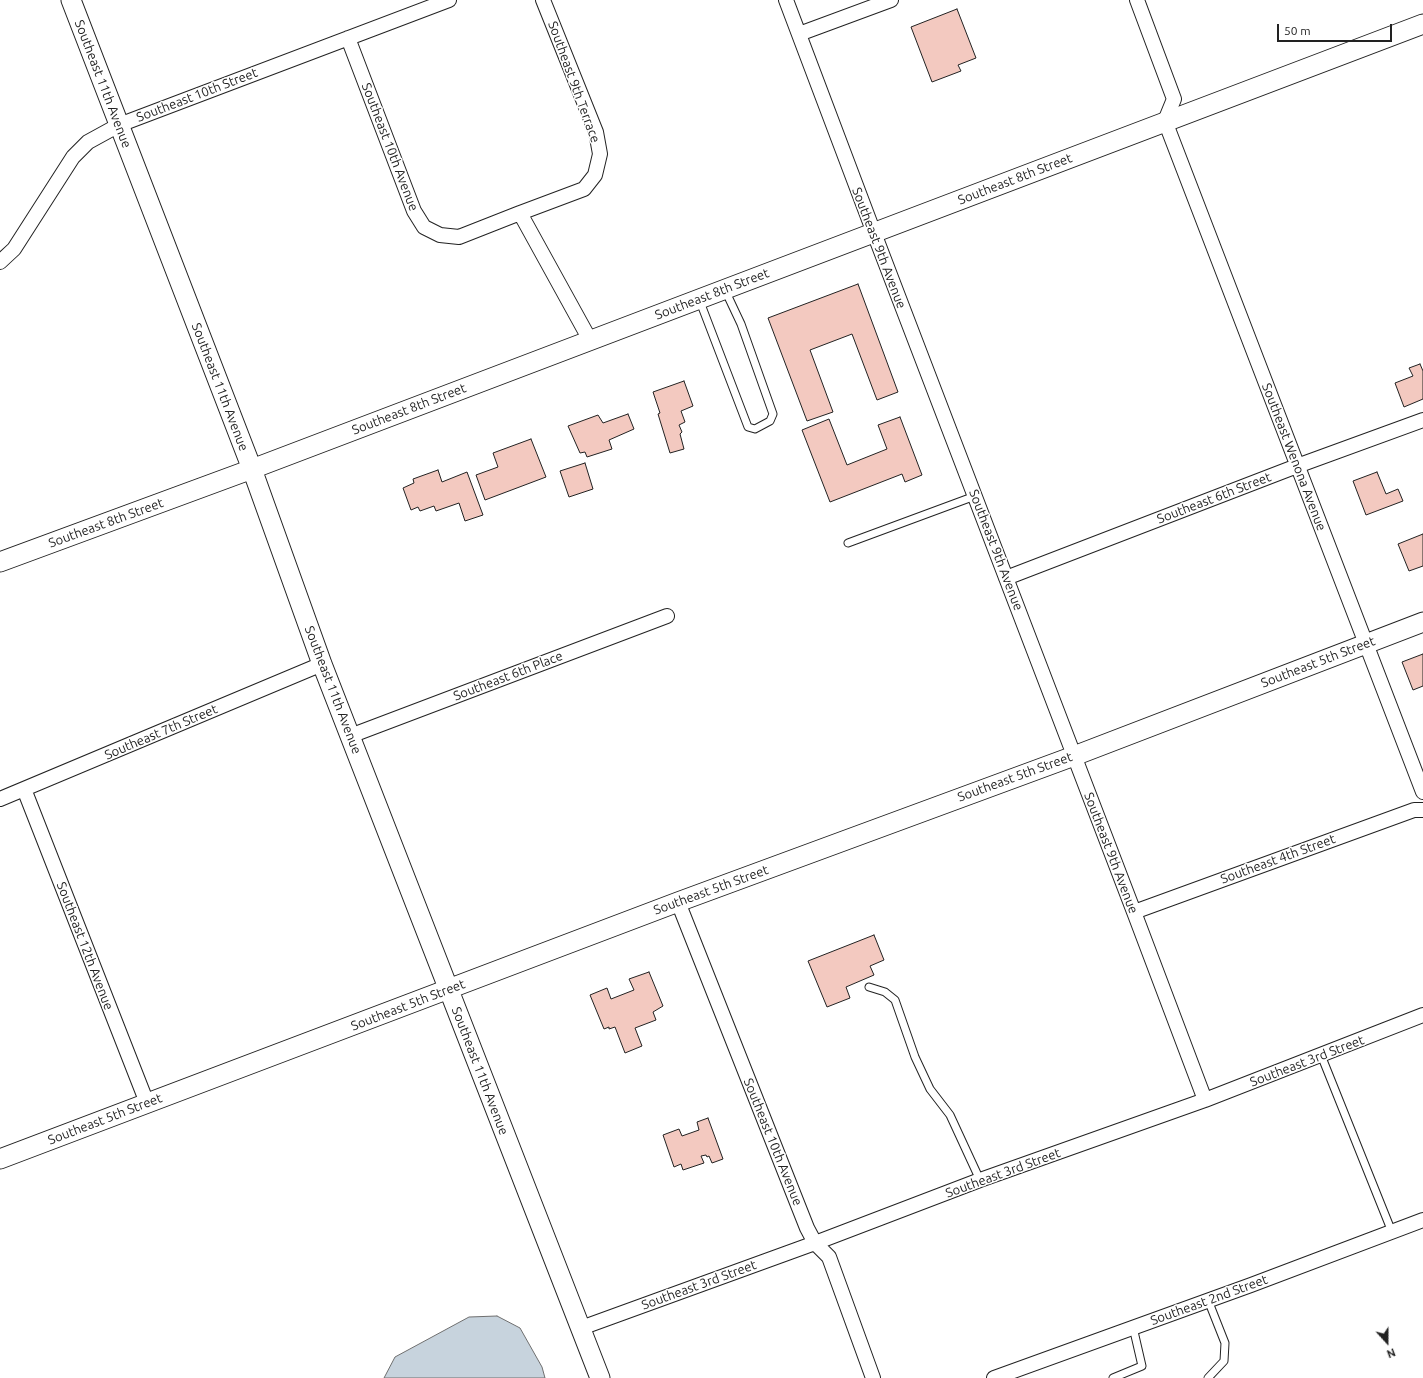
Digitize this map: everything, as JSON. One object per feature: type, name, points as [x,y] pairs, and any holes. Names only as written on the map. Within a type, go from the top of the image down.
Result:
[{"type":"street","name":"Southeast 11th Avenue","points":[[71,0],[252,469],[322,664],[600,1378]]},
{"type":"street","name":"Southeast 10th Street","points":[[0,262],[14,249],[73,157],[88,142],[119,125],[449,0]]},
{"type":"street","name":"Southeast 9th Terrace","points":[[520,213],[584,189],[594,175],[600,154],[596,132],[543,0]]},
{"type":"street","name":"Southeast 9th Avenue","points":[[786,0],[1205,1100]]},
{"type":"street","points":[[799,34],[891,0]]},
{"type":"street","points":[[1137,0],[1174,99],[1166,121]]},
{"type":"street","name":"Southeast 8th Street","points":[[0,562],[252,469],[1423,24]]},
{"type":"street","name":"Southeast 10th Avenue","points":[[348,38],[414,211],[424,227],[440,235],[459,236],[520,213]]},
{"type":"street","name":"Southeast Wenona Avenue","points":[[1166,121],[1423,792]]},
{"type":"street","points":[[520,213],[590,340]]},
{"type":"street","name":"Southeast 6th Street","points":[[1006,578],[1297,466],[1423,420]]},
{"type":"street","name":"Southeast 6th Place","points":[[350,736],[667,616]]},
{"type":"street","name":"Southeast 5th Street","points":[[0,1159],[678,902],[1074,756],[1423,622]]},
{"type":"street","name":"Southeast 7th Street","points":[[0,799],[322,664]]},
{"type":"street","name":"Southeast 12th Avenue","points":[[24,789],[147,1103]]},
{"type":"street","name":"Southeast 4th Street","points":[[1134,912],[1414,810],[1423,810]]},
{"type":"street","name":"Southeast 10th Avenue","points":[[678,902],[807,1228],[815,1243],[829,1257],[873,1378]]},
{"type":"street","name":"Southeast 3rd Street","points":[[581,1328],[815,1243],[980,1180],[1205,1100],[1423,1015]]},
{"type":"street","name":"Southeast 2nd Street","points":[[994,1378],[1423,1220]]},
{"type":"lane","points":[[699,299],[748,427],[754,429],[770,421],[773,414],[740,324],[724,289]]},
{"type":"lane","points":[[848,543],[975,496]]},
{"type":"lane","points":[[869,987],[885,992],[895,1000],[915,1057],[930,1089],[950,1115],[980,1180]]},
{"type":"lane","points":[[1321,1055],[1392,1232]]},
{"type":"lane","points":[[1208,1300],[1225,1342],[1224,1361],[1208,1378]]},
{"type":"lane","points":[[1113,1378],[1142,1366],[1133,1328]]},
{"type":"shaded area","points":[[497,1316],[520,1328],[542,1367],[545,1378],[384,1378],[395,1357],[469,1317]]},
{"type":"building","points":[[957,9],[976,58],[958,65],[961,71],[932,82],[911,27]]},
{"type":"building","points":[[858,284],[898,392],[877,400],[852,334],[810,350],[833,412],[807,421],[768,318]]},
{"type":"building","points":[[1420,364],[1423,371],[1423,399],[1404,407],[1395,383],[1413,376],[1409,368]]},
{"type":"building","points":[[684,381],[693,406],[681,411],[685,422],[679,425],[682,432],[680,434],[684,449],[670,453],[653,392]]},
{"type":"building","points":[[628,414],[634,429],[609,440],[612,449],[587,457],[585,452],[580,453],[568,426],[598,415],[603,423]]},
{"type":"building","points":[[900,417],[922,475],[905,482],[902,474],[830,502],[802,430],[829,419],[847,465],[887,449],[878,425]]},
{"type":"building","points":[[531,439],[546,477],[485,500],[476,475],[498,467],[493,453]]},
{"type":"building","points":[[585,463],[593,489],[569,497],[560,471]]},
{"type":"building","points":[[438,470],[442,482],[467,472],[483,515],[465,521],[459,503],[436,511],[434,506],[420,511],[418,507],[411,510],[403,488],[414,483],[413,479]]},
{"type":"building","points":[[1377,472],[1386,494],[1398,489],[1403,501],[1366,515],[1353,481]]},
{"type":"building","points":[[1423,534],[1423,566],[1409,571],[1398,544]]},
{"type":"building","points":[[1423,654],[1423,686],[1413,690],[1402,662]]},
{"type":"building","points":[[874,935],[884,960],[870,966],[874,975],[846,987],[850,998],[827,1007],[808,961]]},
{"type":"building","points":[[649,972],[663,1006],[653,1012],[656,1020],[635,1028],[642,1046],[625,1053],[615,1027],[604,1029],[590,995],[607,988],[611,999],[634,990],[629,979]]},
{"type":"building","points":[[708,1118],[723,1159],[712,1163],[709,1156],[707,1157],[706,1155],[701,1156],[704,1163],[683,1170],[681,1164],[674,1167],[663,1135],[679,1129],[682,1136],[699,1130],[697,1122]]}]
